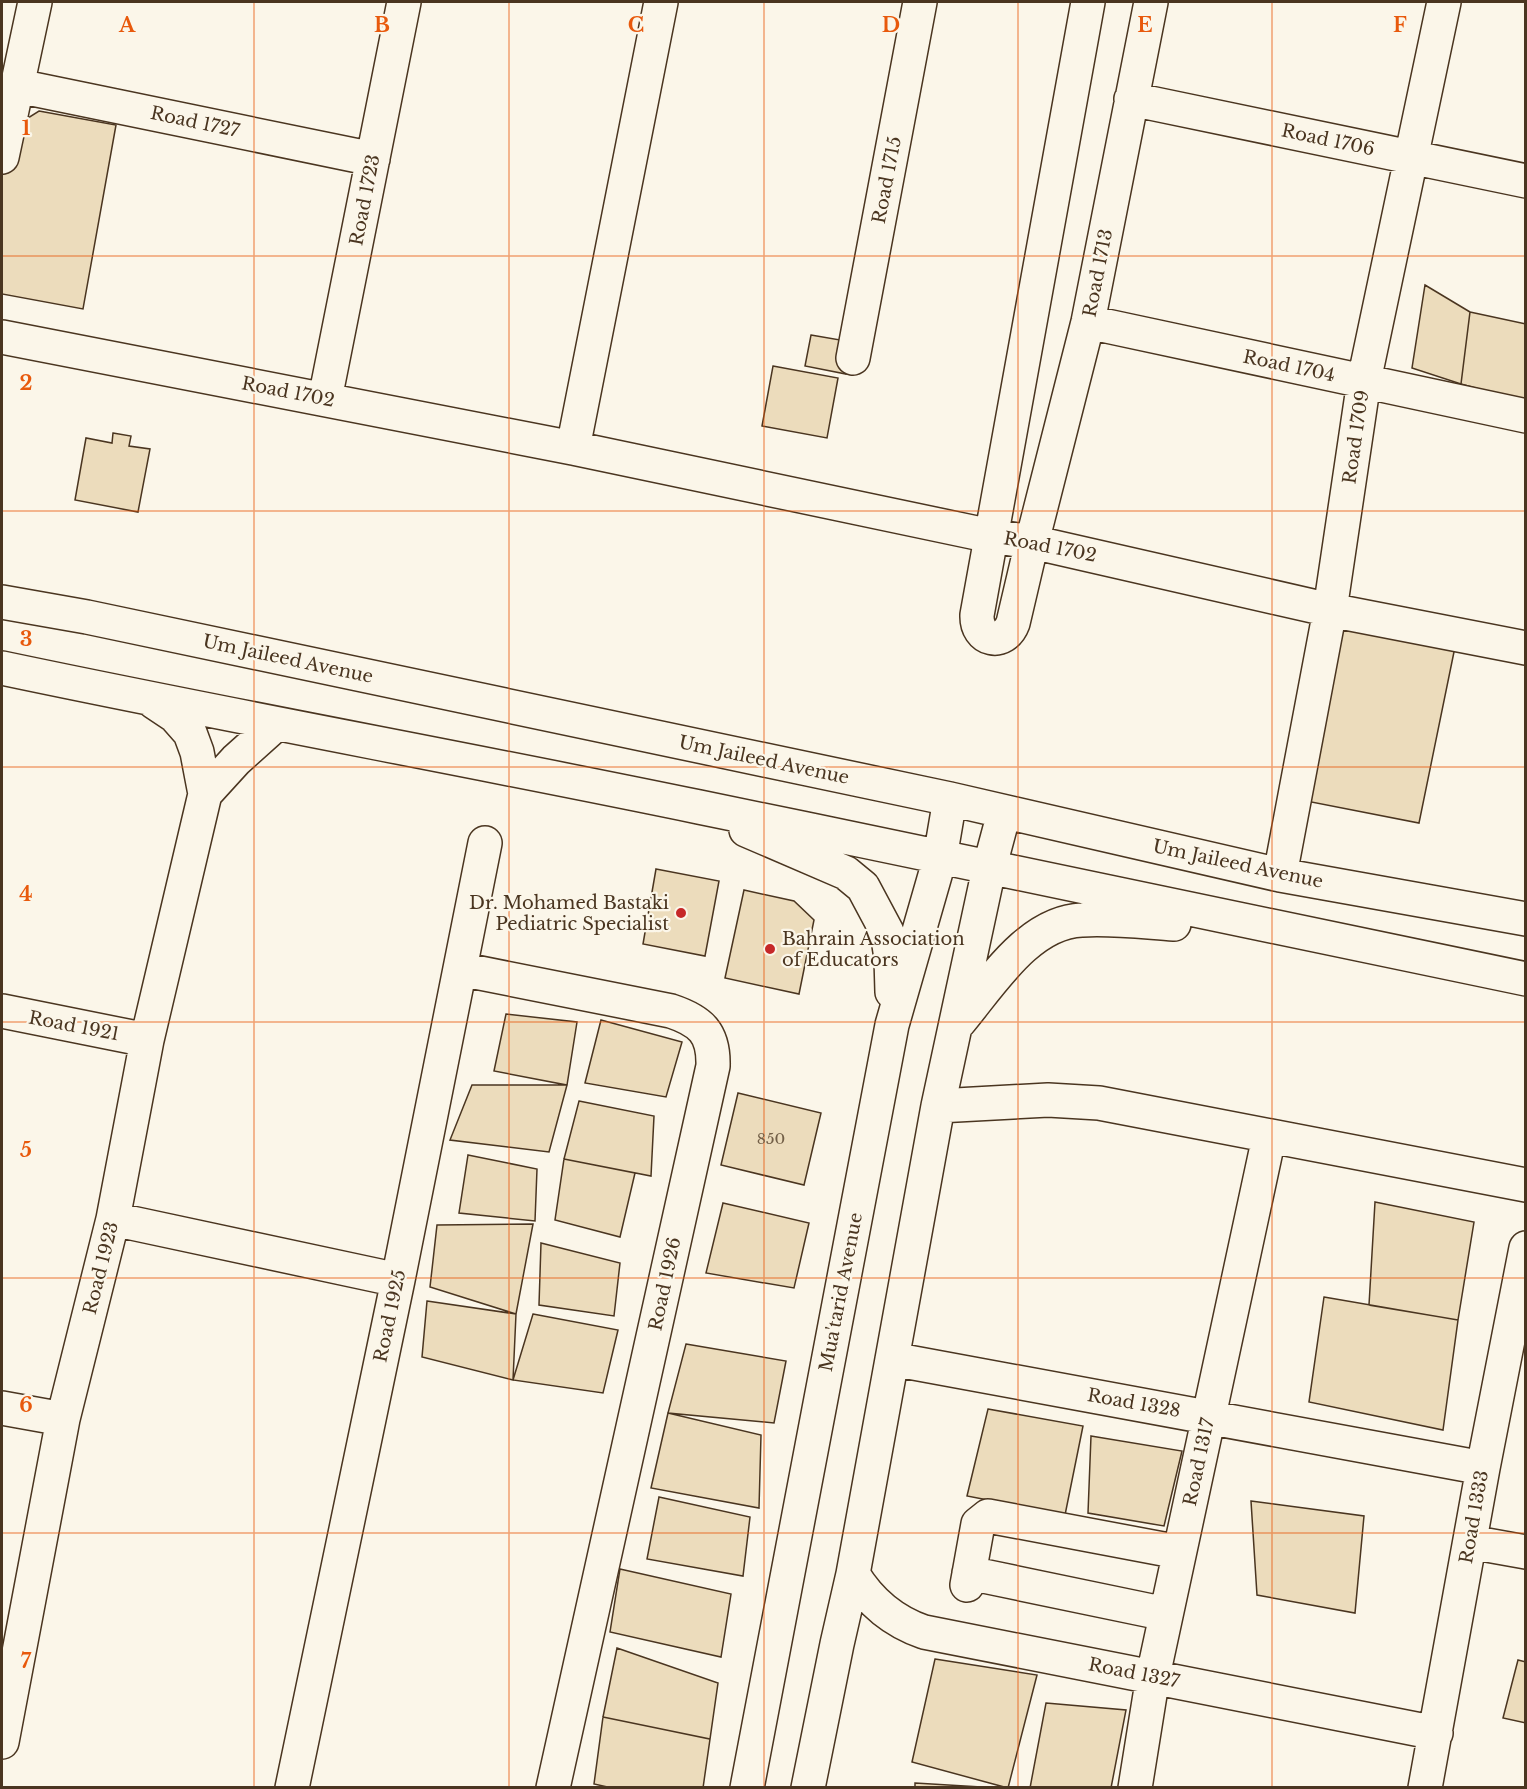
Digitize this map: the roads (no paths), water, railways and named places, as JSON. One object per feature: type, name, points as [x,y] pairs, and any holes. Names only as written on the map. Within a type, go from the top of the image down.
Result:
[{"type":"street","points":[[2,154],[34,2]]},
{"type":"street","name":"Road 1723","points":[[325,399],[404,2]]},
{"type":"street","points":[[573,448],[661,2]]},
{"type":"street","name":"Road 1715","points":[[853,358],[920,2]]},
{"type":"street","points":[[991,536],[1088,2]]},
{"type":"street","name":"Road 1713","points":[[991,536],[977,624],[987,637],[995,638],[1004,636],[1010,631],[1088,322],[1152,2]]},
{"type":"street","name":"Road 1709","points":[[1280,875],[1330,610],[1364,381],[1444,2]]},
{"type":"street","name":"Road 1727","points":[[18,86],[373,159]]},
{"type":"street","name":"Road 1706","points":[[1131,99],[1526,181]]},
{"type":"street","name":"Road 1704","points":[[1088,322],[1526,416]]},
{"type":"street","name":"Road 1702","points":[[2,337],[573,448],[991,536],[1032,542],[1330,610],[1526,648]]},
{"type":"street","name":"Um Jaileed Avenue","points":[[2,602],[110,622],[950,799],[1280,875],[1526,919]]},
{"type":"street","points":[[2,668],[275,725],[698,807],[1526,979]]},
{"type":"street","name":"Road 1923","points":[[2,1742],[63,1419],[113,1219],[147,1040],[205,795],[197,752],[190,734],[175,716],[151,700]]},
{"type":"street","name":"Road 1923","points":[[205,795],[236,760],[275,725]]},
{"type":"street","name":"Mua'tarid Avenue","points":[[747,1788],[892,1025],[940,858],[950,799]]},
{"type":"street","points":[[698,807],[786,849],[846,873],[863,887],[887,932],[891,958],[892,1025]]},
{"type":"street","points":[[808,1788],[853,1574],[938,1106],[989,869],[1005,813]]},
{"type":"street","name":"Road 1925","points":[[292,1788],[398,1280],[485,843]]},
{"type":"street","points":[[956,1026],[1030,939],[1052,926],[1081,920],[1272,928]]},
{"type":"street","name":"Road 1926","points":[[460,969],[671,1011],[699,1023],[709,1036],[714,1051],[713,1066],[554,1788]]},
{"type":"street","name":"Road 1921","points":[[2,1011],[147,1040]]},
{"type":"street","points":[[938,1106],[1073,1100],[1099,1103],[1526,1185]]},
{"type":"street","name":"Road 1317","points":[[1134,1788],[1153,1676],[1269,1137]]},
{"type":"street","points":[[113,1219],[398,1280]]},
{"type":"street","name":"Road 1333","points":[[1425,1788],[1482,1467],[1515,1361],[1526,1248]]},
{"type":"street","name":"Road 1328","points":[[892,1359],[1482,1467]]},
{"type":"street","points":[[2,1408],[63,1419]]},
{"type":"street","points":[[1166,1614],[968,1579],[978,1524],[988,1515],[1179,1552]]},
{"type":"street","points":[[1470,1542],[1526,1552]]},
{"type":"street","name":"Road 1327","points":[[853,1574],[878,1605],[899,1622],[924,1632],[1436,1733]]},
{"type":"place","name":"Dr. Mohamed Bastaki Pediatric Specialist","points":[[681,913]]},
{"type":"place","name":"Bahrain Association of Educators","points":[[770,949]]}]
